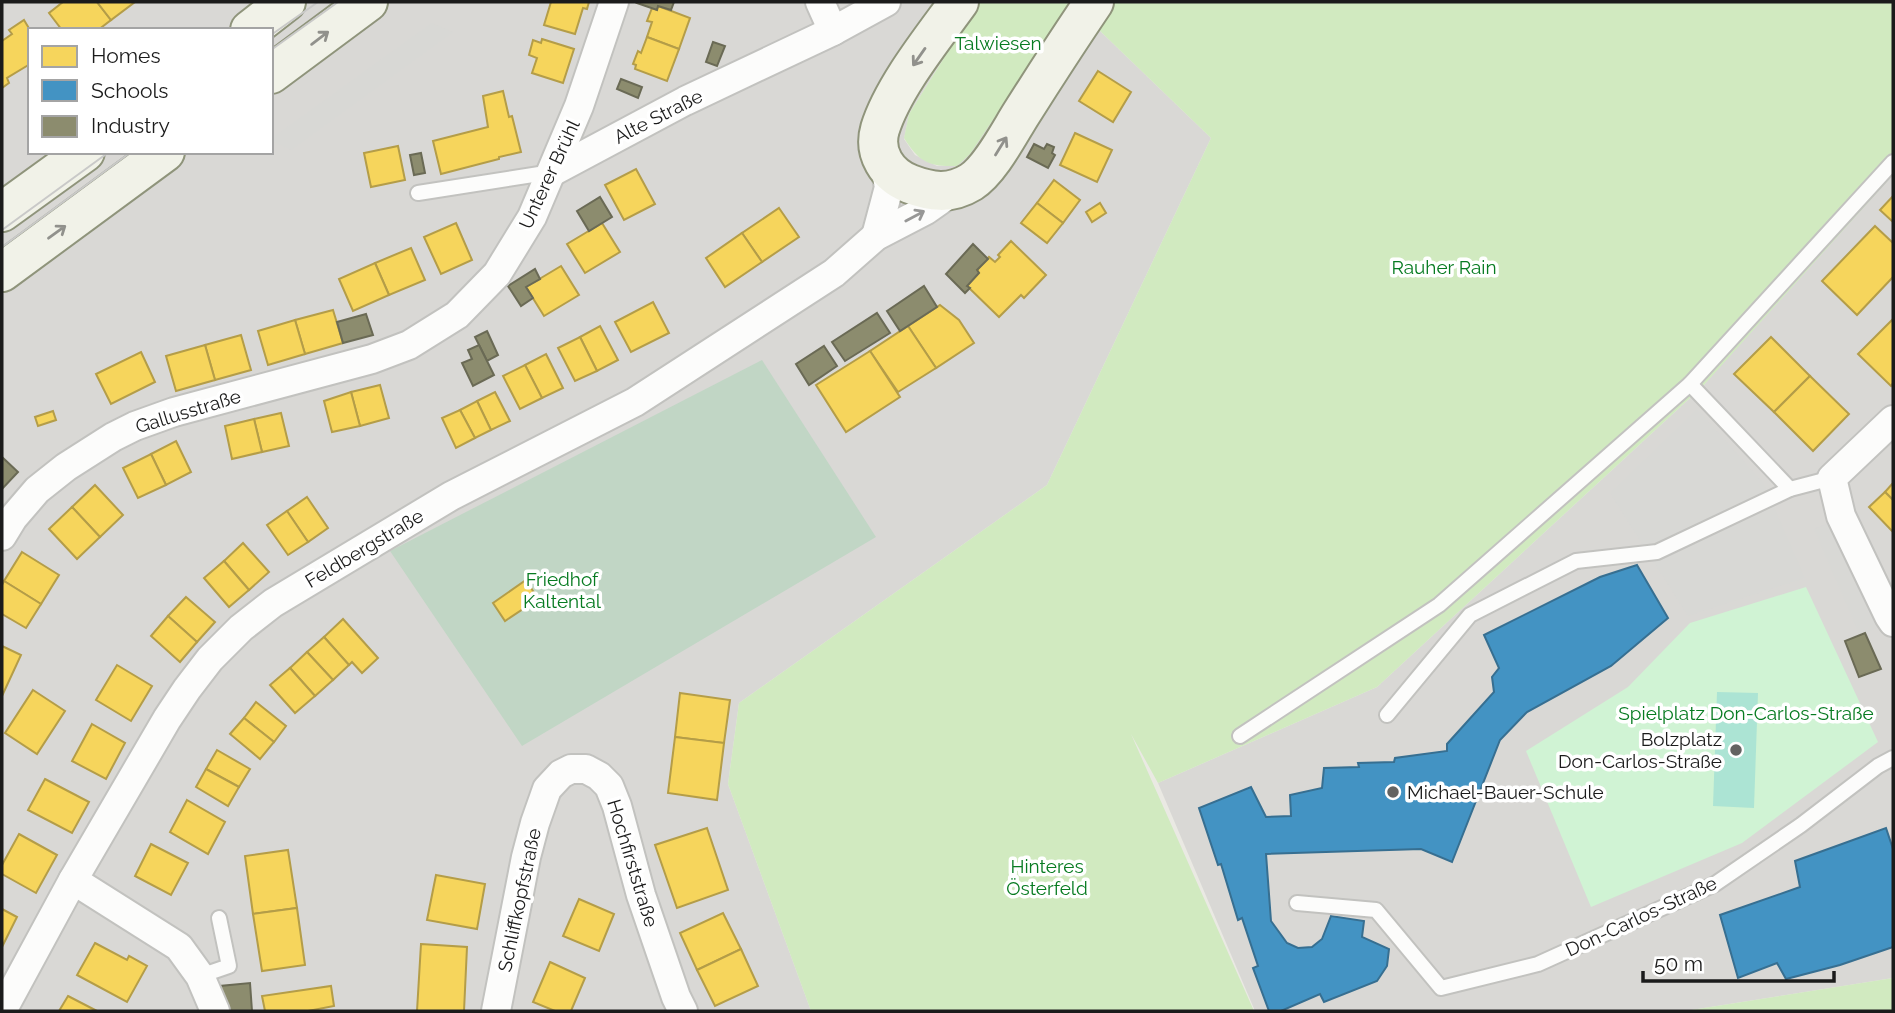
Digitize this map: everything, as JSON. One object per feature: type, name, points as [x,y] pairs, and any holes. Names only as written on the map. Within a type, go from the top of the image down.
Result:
[{"type":"main road","points":[[253,28],[286,2]]},
{"type":"main road","points":[[273,73],[368,2]]},
{"type":"main road","points":[[959,2],[910,70],[880,131],[880,151],[885,167],[896,177],[927,190],[953,191],[973,181],[993,159],[1094,2]]},
{"type":"main road","points":[[2,212],[82,154]]},
{"type":"main road","points":[[2,272],[162,154]]},
{"type":"street","name":"Unterer Brühl","points":[[409,345],[457,315],[497,274],[532,217],[579,106],[614,2]]},
{"type":"street","points":[[820,2],[833,31]]},
{"type":"street","name":"Alte Straße","points":[[552,172],[685,101],[833,31],[886,2]]},
{"type":"street","points":[[876,236],[889,187],[885,167]]},
{"type":"street","name":"Feldbergstraße","points":[[2,1011],[73,880],[167,719],[211,659],[241,628],[273,603],[451,496],[635,402],[834,273],[876,236],[926,210],[953,191]]},
{"type":"street","name":"Gallusstraße","points":[[2,536],[13,518],[37,490],[66,467],[135,426],[174,412],[372,359],[409,345]]},
{"type":"street","points":[[1893,420],[1832,478],[1841,516],[1893,622]]},
{"type":"street","name":"Hochfirststraße","points":[[547,789],[561,774],[571,769],[586,769],[599,776],[608,786],[617,806],[641,895],[683,1011]]},
{"type":"street","name":"Schliffkopfstraße","points":[[496,1011],[526,857],[547,789]]},
{"type":"street","points":[[73,880],[179,947],[200,976],[215,1011]]},
{"type":"lane","points":[[1240,736],[1439,605],[1690,384],[1893,162]]},
{"type":"lane","name":"Alte Straße","points":[[418,192],[552,172]]},
{"type":"lane","points":[[1690,384],[1790,489]]},
{"type":"lane","points":[[1387,715],[1470,615],[1576,561],[1657,552],[1790,489],[1832,478]]},
{"type":"lane","name":"Don-Carlos-Straße","points":[[1297,903],[1376,910],[1441,988],[1538,964],[1715,884],[1801,825],[1878,766],[1893,758]]},
{"type":"lane","points":[[200,976],[229,966],[219,918]]},
{"type":"shaded area","points":[[2,2],[979,2],[909,114],[904,139],[915,155],[937,166],[957,166],[1071,3],[1211,138],[1047,485],[739,703],[728,784],[811,1011],[2,1011]]},
{"type":"shaded area","points":[[432,23],[453,32],[291,150],[273,142],[273,138]]},
{"type":"shaded area","points":[[1893,167],[1893,978],[1685,1011],[1255,1011],[1158,783],[1377,687],[1703,386]]},
{"type":"shaded area","points":[[1697,409],[1764,484],[1805,578],[1688,616],[1610,493]]},
{"type":"shaded area","points":[[1834,521],[1879,627],[1860,635],[1814,529]]},
{"type":"green space","name":"Rauher Rain","points":[[979,2],[1893,2],[1893,175],[1703,386],[1377,687],[1158,783],[1131,734],[1254,1011],[811,1011],[728,784],[739,703],[1047,485],[1211,138],[1071,3],[970,154],[957,166],[932,164],[920,158],[904,138],[909,114]]},
{"type":"green space","name":"Friedhof Kaltental","points":[[762,360],[876,537],[522,746],[390,551]]},
{"type":"green space","name":"Spielplatz Don-Carlos-Straße","points":[[1806,587],[1878,742],[1742,843],[1591,907],[1526,751],[1628,687],[1690,623]]},
{"type":"green space","name":"Bolzplatz Don-Carlos-Straße","points":[[1717,692],[1758,693],[1754,808],[1713,806]]},
{"type":"green space","points":[[1893,978],[1893,1011],[1685,1011]]},
{"type":"building: Homes","points":[[63,2],[97,2],[111,20],[101,28],[60,28],[49,13]]},
{"type":"building: Homes","points":[[97,2],[135,2],[111,20]]},
{"type":"building: Homes","points":[[551,2],[589,2],[587,9],[583,8],[575,34],[544,25]]},
{"type":"building: Homes","points":[[658,6],[690,18],[679,49],[647,37],[652,22],[647,21],[652,8],[657,10]]},
{"type":"building: Homes","points":[[24,20],[29,28],[28,65],[7,78],[9,83],[2,88],[2,41],[12,34],[9,30]]},
{"type":"building: Homes","points":[[647,37],[679,49],[667,81],[635,69],[636,65],[633,64]]},
{"type":"building: Homes","points":[[542,39],[574,49],[563,83],[532,73],[537,58],[529,55],[533,40],[541,43]]},
{"type":"building: Homes","points":[[1098,71],[1131,92],[1113,122],[1079,101]]},
{"type":"building: Homes","points":[[503,91],[521,152],[441,174],[433,141],[488,127],[483,96]]},
{"type":"building: Homes","points":[[1075,133],[1112,150],[1097,182],[1060,165]]},
{"type":"building: Homes","points":[[398,146],[405,180],[371,187],[364,153]]},
{"type":"building: Homes","points":[[636,169],[655,204],[624,220],[605,185]]},
{"type":"building: Homes","points":[[1054,180],[1080,200],[1063,223],[1037,203]]},
{"type":"building: Homes","points":[[1893,196],[1893,222],[1880,210]]},
{"type":"building: Homes","points":[[1037,203],[1063,223],[1047,243],[1021,223]]},
{"type":"building: Homes","points":[[1100,203],[1106,213],[1092,222],[1086,212]]},
{"type":"building: Homes","points":[[779,208],[799,237],[762,262],[742,233]]},
{"type":"building: Homes","points":[[456,223],[472,260],[441,274],[424,237]]},
{"type":"building: Homes","points":[[602,223],[620,252],[585,273],[567,244]]},
{"type":"building: Homes","points":[[1875,226],[1893,243],[1893,277],[1857,315],[1822,281]]},
{"type":"building: Homes","points":[[742,233],[762,262],[725,287],[706,258]]},
{"type":"building: Homes","points":[[1011,241],[1046,275],[1024,298],[1021,295],[999,317],[967,286],[989,257],[995,262]]},
{"type":"building: Homes","points":[[411,248],[425,280],[389,295],[375,263]]},
{"type":"building: Homes","points":[[375,263],[389,295],[353,311],[339,279]]},
{"type":"building: Homes","points":[[561,266],[579,295],[544,316],[526,287]]},
{"type":"building: Homes","points":[[653,302],[669,333],[631,352],[615,322]]},
{"type":"building: Homes","points":[[940,305],[959,320],[974,343],[936,368],[908,326]]},
{"type":"building: Homes","points":[[333,310],[343,343],[305,354],[295,320]]},
{"type":"building: Homes","points":[[1893,319],[1893,383],[1891,386],[1858,354]]},
{"type":"building: Homes","points":[[295,320],[305,354],[268,365],[258,331]]},
{"type":"building: Homes","points":[[600,326],[618,360],[597,371],[580,337]]},
{"type":"building: Homes","points":[[908,326],[936,368],[898,392],[870,351]]},
{"type":"building: Homes","points":[[241,335],[251,370],[215,380],[205,345]]},
{"type":"building: Homes","points":[[580,337],[597,371],[575,381],[558,348]]},
{"type":"building: Homes","points":[[1771,337],[1810,376],[1774,412],[1734,374]]},
{"type":"building: Homes","points":[[205,345],[215,380],[176,391],[166,356]]},
{"type":"building: Homes","points":[[870,351],[900,397],[846,432],[816,385]]},
{"type":"building: Homes","points":[[141,352],[155,382],[111,404],[96,374]]},
{"type":"building: Homes","points":[[546,354],[563,388],[542,398],[525,365]]},
{"type":"building: Homes","points":[[525,365],[542,398],[520,409],[503,376]]},
{"type":"building: Homes","points":[[1810,376],[1849,414],[1813,451],[1774,412]]},
{"type":"building: Homes","points":[[380,385],[389,418],[360,426],[351,392]]},
{"type":"building: Homes","points":[[351,392],[360,426],[332,432],[324,401]]},
{"type":"building: Homes","points":[[495,392],[510,421],[491,430],[477,401]]},
{"type":"building: Homes","points":[[477,401],[491,430],[475,438],[460,410]]},
{"type":"building: Homes","points":[[460,410],[475,438],[456,448],[442,418]]},
{"type":"building: Homes","points":[[53,411],[56,420],[38,426],[35,417]]},
{"type":"building: Homes","points":[[281,413],[289,446],[262,452],[254,419]]},
{"type":"building: Homes","points":[[254,419],[262,452],[232,459],[225,426]]},
{"type":"building: Homes","points":[[176,441],[191,472],[166,485],[151,454]]},
{"type":"building: Homes","points":[[151,454],[166,485],[138,498],[123,468]]},
{"type":"building: Homes","points":[[1893,483],[1893,500],[1885,492]]},
{"type":"building: Homes","points":[[95,485],[123,515],[100,537],[72,507]]},
{"type":"building: Homes","points":[[1885,492],[1893,500],[1893,532],[1869,507]]},
{"type":"building: Homes","points":[[307,497],[328,528],[308,542],[287,511]]},
{"type":"building: Homes","points":[[72,507],[100,537],[77,559],[49,529]]},
{"type":"building: Homes","points":[[287,511],[308,542],[288,555],[267,525]]},
{"type":"building: Homes","points":[[243,543],[269,572],[249,590],[224,561]]},
{"type":"building: Homes","points":[[22,552],[59,575],[41,604],[4,581]]},
{"type":"building: Homes","points":[[224,561],[249,590],[229,607],[204,578]]},
{"type":"building: Homes","points":[[526,580],[538,599],[505,621],[493,603]]},
{"type":"building: Homes","points":[[4,581],[41,604],[26,628],[2,614]]},
{"type":"building: Homes","points":[[186,597],[215,622],[197,642],[168,616]]},
{"type":"building: Homes","points":[[168,616],[197,642],[180,662],[151,636]]},
{"type":"building: Homes","points":[[343,619],[378,658],[362,673],[352,662],[349,665],[324,637]]},
{"type":"building: Homes","points":[[324,637],[349,665],[333,680],[307,652]]},
{"type":"building: Homes","points":[[2,646],[21,655],[2,696]]},
{"type":"building: Homes","points":[[307,652],[333,680],[315,696],[290,668]]},
{"type":"building: Homes","points":[[117,665],[152,686],[131,721],[96,700]]},
{"type":"building: Homes","points":[[290,668],[315,696],[295,713],[270,685]]},
{"type":"building: Homes","points":[[33,690],[65,711],[37,754],[5,733]]},
{"type":"building: Homes","points":[[680,693],[730,700],[724,743],[675,737]]},
{"type":"building: Homes","points":[[256,702],[286,726],[274,742],[244,718]]},
{"type":"building: Homes","points":[[244,718],[274,742],[260,759],[230,734]]},
{"type":"building: Homes","points":[[92,724],[125,743],[106,779],[72,761]]},
{"type":"building: Homes","points":[[675,737],[724,743],[717,800],[668,793]]},
{"type":"building: Homes","points":[[217,750],[250,769],[239,787],[206,769]]},
{"type":"building: Homes","points":[[206,769],[239,787],[228,806],[196,787]]},
{"type":"building: Homes","points":[[45,779],[89,802],[72,833],[28,810]]},
{"type":"building: Homes","points":[[187,800],[225,822],[208,854],[170,832]]},
{"type":"building: Homes","points":[[707,828],[728,890],[677,908],[655,845]]},
{"type":"building: Homes","points":[[19,834],[57,855],[36,893],[2,874],[2,865]]},
{"type":"building: Homes","points":[[151,844],[188,863],[171,895],[135,876]]},
{"type":"building: Homes","points":[[288,850],[297,908],[253,914],[245,856]]},
{"type":"building: Homes","points":[[436,875],[485,884],[477,929],[427,920]]},
{"type":"building: Homes","points":[[579,899],[614,914],[599,951],[563,936]]},
{"type":"building: Homes","points":[[297,908],[305,965],[262,971],[253,914]]},
{"type":"building: Homes","points":[[2,909],[17,917],[2,947]]},
{"type":"building: Homes","points":[[723,913],[741,949],[697,970],[680,933]]},
{"type":"building: Homes","points":[[95,943],[127,960],[129,956],[147,966],[127,1002],[77,975]]},
{"type":"building: Homes","points":[[421,944],[467,947],[464,1011],[417,1011]]},
{"type":"building: Homes","points":[[741,949],[758,986],[715,1006],[697,970]]},
{"type":"building: Homes","points":[[550,962],[585,978],[571,1011],[555,1011],[533,1002]]},
{"type":"building: Homes","points":[[331,986],[334,1006],[308,1011],[265,1011],[262,996]]},
{"type":"building: Homes","points":[[68,996],[97,1011],[59,1011]]},
{"type":"building: Schools","name":"Michael-Bauer-Schule","points":[[1637,565],[1668,618],[1611,666],[1527,712],[1500,740],[1452,862],[1421,849],[1266,854],[1271,921],[1287,943],[1298,948],[1312,947],[1322,939],[1331,916],[1364,921],[1362,937],[1389,949],[1387,966],[1377,981],[1324,1002],[1320,994],[1281,1011],[1269,1011],[1253,968],[1258,966],[1242,918],[1238,920],[1221,864],[1218,865],[1199,808],[1251,787],[1266,817],[1291,816],[1290,795],[1322,788],[1324,768],[1359,767],[1358,763],[1394,762],[1395,758],[1447,751],[1447,744],[1494,692],[1492,677],[1499,668],[1484,635],[1600,577]]},
{"type":"building: Schools","points":[[1886,828],[1893,849],[1893,947],[1786,979],[1777,963],[1738,978],[1720,915],[1800,887],[1795,861]]},
{"type":"building: Industry","points":[[638,2],[674,2],[671,10],[658,6],[657,10]]},
{"type":"building: Industry","points":[[713,42],[725,46],[717,66],[706,62]]},
{"type":"building: Industry","points":[[621,79],[642,87],[638,98],[617,89]]},
{"type":"building: Industry","points":[[1034,144],[1044,149],[1047,144],[1054,147],[1052,153],[1055,155],[1048,168],[1027,157]]},
{"type":"building: Industry","points":[[421,153],[425,173],[414,175],[410,155]]},
{"type":"building: Industry","points":[[600,197],[612,217],[589,231],[577,211]]},
{"type":"building: Industry","points":[[973,244],[988,259],[977,270],[979,273],[967,286],[970,288],[965,293],[946,274]]},
{"type":"building: Industry","points":[[535,269],[540,279],[526,287],[533,298],[521,306],[508,286]]},
{"type":"building: Industry","points":[[924,286],[937,307],[900,331],[887,311]]},
{"type":"building: Industry","points":[[877,313],[890,333],[845,361],[832,342]]},
{"type":"building: Industry","points":[[366,314],[373,335],[343,343],[337,322]]},
{"type":"building: Industry","points":[[487,331],[498,355],[487,361],[475,337]]},
{"type":"building: Industry","points":[[479,345],[494,375],[473,386],[462,363],[472,359],[468,350]]},
{"type":"building: Industry","points":[[824,346],[837,366],[809,385],[796,364]]},
{"type":"building: Industry","points":[[2,457],[18,472],[2,489]]},
{"type":"building: Industry","points":[[1865,633],[1881,669],[1859,677],[1845,641]]},
{"type":"building: Industry","points":[[250,983],[252,1011],[226,1010],[220,986]]},
{"type":"tram line","points":[[273,34],[318,2]]},
{"type":"tram line","points":[[273,49],[338,2]]},
{"type":"tram line","points":[[2,230],[106,154]]},
{"type":"tram line","points":[[2,247],[128,154]]},
{"type":"place","name":"Bolzplatz Don-Carlos-Straße","points":[[1736,750]]},
{"type":"place","name":"Michael-Bauer-Schule","points":[[1393,792]]},
{"type":"park label","name":"Talwiesen","points":[[998,43]]},
{"type":"park label","name":"Hinteres Österfeld","points":[[1047,877]]}]
